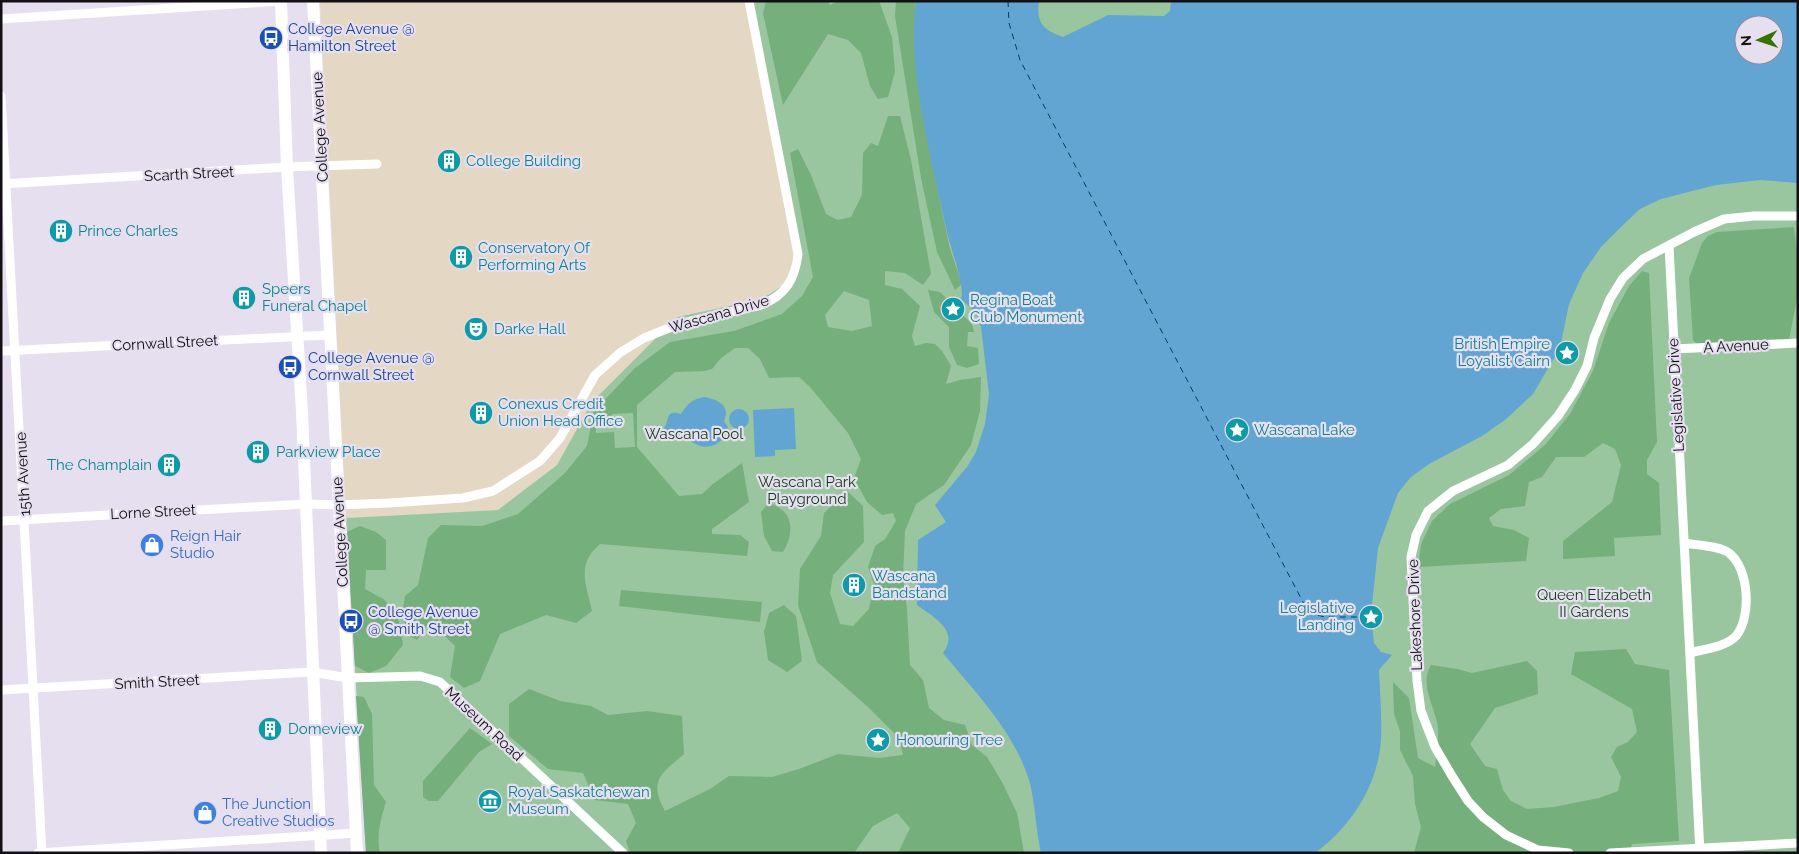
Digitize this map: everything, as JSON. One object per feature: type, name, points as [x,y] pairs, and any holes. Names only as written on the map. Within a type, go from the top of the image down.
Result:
[{"type":"main road","points":[[281,1],[287,168],[306,504],[312,672],[322,853]]},
{"type":"main road","name":"College Avenue","points":[[313,1],[357,853]]},
{"type":"street","points":[[1,19],[281,1]]},
{"type":"street","name":"Wascana Drive","points":[[306,504],[338,505],[463,498],[493,491],[540,461],[560,438],[595,375],[621,352],[644,338],[679,324],[761,305],[770,301],[788,286],[796,272],[798,254],[749,1]]},
{"type":"street","name":"15th Avenue","points":[[1,96],[4,184],[16,351],[42,853]]},
{"type":"street","name":"Scarth Street","points":[[4,184],[377,164]]},
{"type":"street","name":"Lakeshore Drive","points":[[1569,853],[1538,850],[1506,835],[1483,817],[1468,801],[1435,747],[1421,711],[1417,681],[1412,557],[1416,535],[1428,511],[1453,491],[1508,465],[1533,444],[1558,416],[1575,390],[1587,366],[1594,338],[1610,299],[1623,278],[1643,259],[1694,232],[1724,219],[1754,216],[1798,216]]},
{"type":"street","name":"Legislative Drive","points":[[1669,246],[1700,850]]},
{"type":"street","name":"Cornwall Street","points":[[1,351],[329,335]]},
{"type":"street","name":"A Avenue","points":[[1674,349],[1798,343]]},
{"type":"street","name":"Lorne Street","points":[[1,521],[306,504]]},
{"type":"street","points":[[1684,543],[1728,552],[1737,561],[1744,578],[1746,598],[1742,625],[1736,636],[1726,643],[1690,653]]},
{"type":"street","name":"Museum Road","points":[[312,672],[348,678],[420,676],[440,682],[623,853]]},
{"type":"street","name":"Smith Street","points":[[1,690],[312,672]]},
{"type":"street","points":[[37,853],[357,833]]},
{"type":"street","points":[[1610,853],[1700,850],[1798,843]]},
{"type":"shaded area","points":[[320,1],[745,1],[794,252],[790,271],[783,285],[770,294],[753,301],[677,317],[593,402],[557,465],[498,510],[346,518]]},
{"type":"green space","points":[[745,1],[1798,1],[1798,853],[366,853],[346,518],[498,510],[557,465],[592,402],[677,317],[753,301],[770,294],[783,285],[790,271],[794,252]]},
{"type":"green space","points":[[766,1],[828,1],[830,5],[838,1],[879,1],[892,37],[895,72],[888,97],[878,99],[870,86],[861,53],[848,40],[828,34],[783,105],[763,13]]},
{"type":"green space","points":[[896,1],[916,1],[914,39],[918,84],[950,249],[962,284],[955,290],[937,252],[921,178],[895,16]]},
{"type":"green space","points":[[888,116],[900,116],[911,160],[931,274],[923,285],[905,273],[885,271],[885,285],[902,289],[920,306],[912,336],[915,346],[926,343],[935,344],[942,351],[951,366],[946,384],[981,377],[980,411],[971,445],[944,485],[916,504],[905,531],[903,577],[910,665],[923,680],[929,708],[944,720],[965,725],[972,745],[987,757],[1017,813],[1024,853],[898,853],[910,828],[897,813],[873,826],[854,853],[630,853],[626,841],[636,823],[628,804],[595,800],[583,773],[548,769],[509,736],[509,704],[529,689],[560,701],[591,706],[608,715],[647,711],[682,716],[684,754],[663,773],[657,785],[660,800],[665,811],[710,789],[729,776],[772,777],[838,754],[879,758],[903,755],[899,738],[868,707],[817,662],[798,605],[800,569],[821,536],[824,513],[847,491],[863,506],[864,542],[833,575],[830,593],[840,624],[853,626],[869,609],[874,584],[868,567],[875,546],[885,539],[896,521],[893,513],[882,515],[867,502],[854,478],[861,459],[848,433],[810,387],[799,377],[769,378],[760,359],[748,348],[735,348],[721,358],[712,369],[675,372],[637,405],[637,447],[679,496],[702,494],[742,463],[749,502],[712,529],[712,534],[740,535],[749,542],[747,556],[600,544],[588,559],[585,567],[586,583],[592,611],[576,623],[546,615],[500,634],[480,681],[464,688],[450,677],[455,646],[430,622],[417,640],[406,634],[403,610],[405,596],[418,585],[428,538],[441,525],[482,526],[518,514],[565,473],[587,446],[594,411],[634,369],[670,342],[734,331],[782,314],[802,296],[813,277],[790,153],[798,149],[811,175],[826,214],[838,220],[851,217],[862,195],[863,153],[871,143],[878,146]],"holes":[[[844,291],[869,300],[872,326],[852,331],[828,327],[825,315]],[[633,413],[635,447],[615,448],[614,432],[596,433],[596,425],[612,424],[612,414]]]},
{"type":"green space","points":[[1794,227],[1798,259],[1798,294],[1789,340],[1697,344],[1693,340],[1689,278],[1702,243],[1708,236],[1717,232]]},
{"type":"green space","points":[[1642,271],[1649,273],[1657,442],[1647,460],[1647,474],[1659,483],[1661,535],[1614,538],[1615,556],[1563,559],[1563,541],[1612,502],[1621,465],[1615,449],[1603,443],[1584,457],[1556,457],[1542,477],[1529,482],[1525,506],[1501,509],[1489,518],[1493,526],[1514,530],[1529,538],[1526,561],[1418,567],[1421,544],[1432,521],[1450,504],[1509,475],[1545,445],[1570,414],[1593,371],[1609,323],[1629,286]]},
{"type":"green space","points":[[928,290],[940,292],[972,324],[974,332],[968,332],[967,346],[978,348],[979,364],[967,368],[957,365],[949,347],[949,327],[934,312]]},
{"type":"green space","points":[[768,503],[777,506],[783,511],[790,523],[789,537],[783,552],[772,551],[764,536],[761,512]]},
{"type":"green space","points":[[360,526],[376,532],[386,540],[386,570],[366,570],[365,589],[385,600],[399,621],[403,645],[386,666],[369,673],[355,666],[347,532]]},
{"type":"green space","points":[[621,590],[762,602],[760,622],[619,606]]},
{"type":"green space","points":[[784,605],[796,616],[802,661],[787,672],[768,660],[764,632],[769,613]]},
{"type":"green space","points":[[1626,649],[1635,664],[1669,670],[1679,841],[1632,844],[1629,853],[1414,853],[1421,827],[1415,804],[1413,776],[1400,750],[1400,731],[1394,714],[1393,682],[1409,698],[1418,758],[1435,767],[1438,727],[1427,688],[1428,673],[1431,665],[1472,673],[1527,661],[1537,671],[1538,694],[1495,708],[1470,744],[1485,766],[1497,769],[1503,790],[1511,801],[1527,809],[1554,807],[1599,798],[1618,791],[1621,777],[1611,757],[1617,747],[1628,742],[1637,732],[1632,709],[1571,674],[1575,652]]},
{"type":"green space","points":[[356,696],[364,697],[372,714],[374,785],[386,802],[379,834],[380,853],[366,853]]},
{"type":"green space","points":[[470,728],[492,744],[479,752],[438,801],[429,801],[423,797],[423,781]]},
{"type":"water","name":"Wascana Lake","points":[[916,1],[1039,1],[1038,9],[1042,25],[1050,32],[1063,37],[1108,15],[1164,16],[1170,11],[1171,1],[1798,1],[1798,183],[1760,180],[1716,185],[1661,199],[1640,209],[1601,247],[1583,273],[1569,304],[1560,348],[1533,394],[1505,420],[1482,436],[1429,464],[1411,477],[1398,493],[1378,548],[1372,605],[1370,605],[1374,643],[1381,652],[1392,655],[1379,670],[1381,740],[1379,757],[1368,789],[1351,818],[1328,843],[1315,853],[1041,853],[1031,786],[1021,759],[991,711],[943,653],[948,637],[942,625],[937,619],[917,605],[918,540],[946,522],[935,505],[967,467],[976,452],[985,424],[989,394],[981,327],[975,312],[961,299],[960,277],[947,232],[926,137],[915,64]]},
{"type":"water","points":[[704,397],[718,401],[724,406],[726,414],[724,421],[728,427],[720,442],[707,447],[693,443],[682,431],[673,436],[666,435],[664,428],[670,414],[681,414],[691,402]]},
{"type":"water","points":[[794,408],[796,449],[775,450],[775,456],[755,457],[753,410]]},
{"type":"water","points":[[739,409],[746,412],[749,419],[746,426],[739,429],[732,426],[729,419],[732,412]]},
{"type":"ferry route","points":[[1008,1],[1009,23],[1020,60],[1305,606],[1313,614],[1325,617],[1371,617]]},
{"type":"place","name":"College Avenue @ Hamilton Street","points":[[271,38]]},
{"type":"place","name":"College Building","points":[[449,161]]},
{"type":"place","name":"Prince Charles","points":[[61,231]]},
{"type":"place","name":"Conservatory Of Performing Arts","points":[[461,257]]},
{"type":"place","name":"Speers Funeral Chapel","points":[[244,298]]},
{"type":"place","name":"Regina Boat Club Monument","points":[[953,309]]},
{"type":"place","name":"Darke Hall","points":[[476,329]]},
{"type":"place","name":"British Empire Loyalist Cairn","points":[[1567,353]]},
{"type":"place","name":"College Avenue @ Cornwall Street","points":[[290,367]]},
{"type":"place","name":"Conexus Credit Union Head Office","points":[[481,413]]},
{"type":"place","name":"Wascana Lake","points":[[1237,430]]},
{"type":"place","name":"Parkview Place","points":[[258,452]]},
{"type":"place","name":"The Champlain","points":[[169,465]]},
{"type":"place","name":"Reign Hair Studio","points":[[152,545]]},
{"type":"place","name":"Wascana Bandstand","points":[[854,585]]},
{"type":"place","name":"Legislative Landing","points":[[1371,617]]},
{"type":"place","name":"College Avenue @ Smith Street","points":[[351,621]]},
{"type":"place","name":"Domeview","points":[[270,729]]},
{"type":"place","name":"Honouring Tree","points":[[878,740]]},
{"type":"place","name":"Royal Saskatchewan Museum","points":[[490,801]]},
{"type":"place","name":"The Junction Creative Studios","points":[[205,813]]},
{"type":"park label","name":"Wascana Pool","points":[[694,434]]},
{"type":"park label","name":"Wascana Park Playground","points":[[807,490]]},
{"type":"park label","name":"Queen Elizabeth II Gardens","points":[[1594,604]]}]
